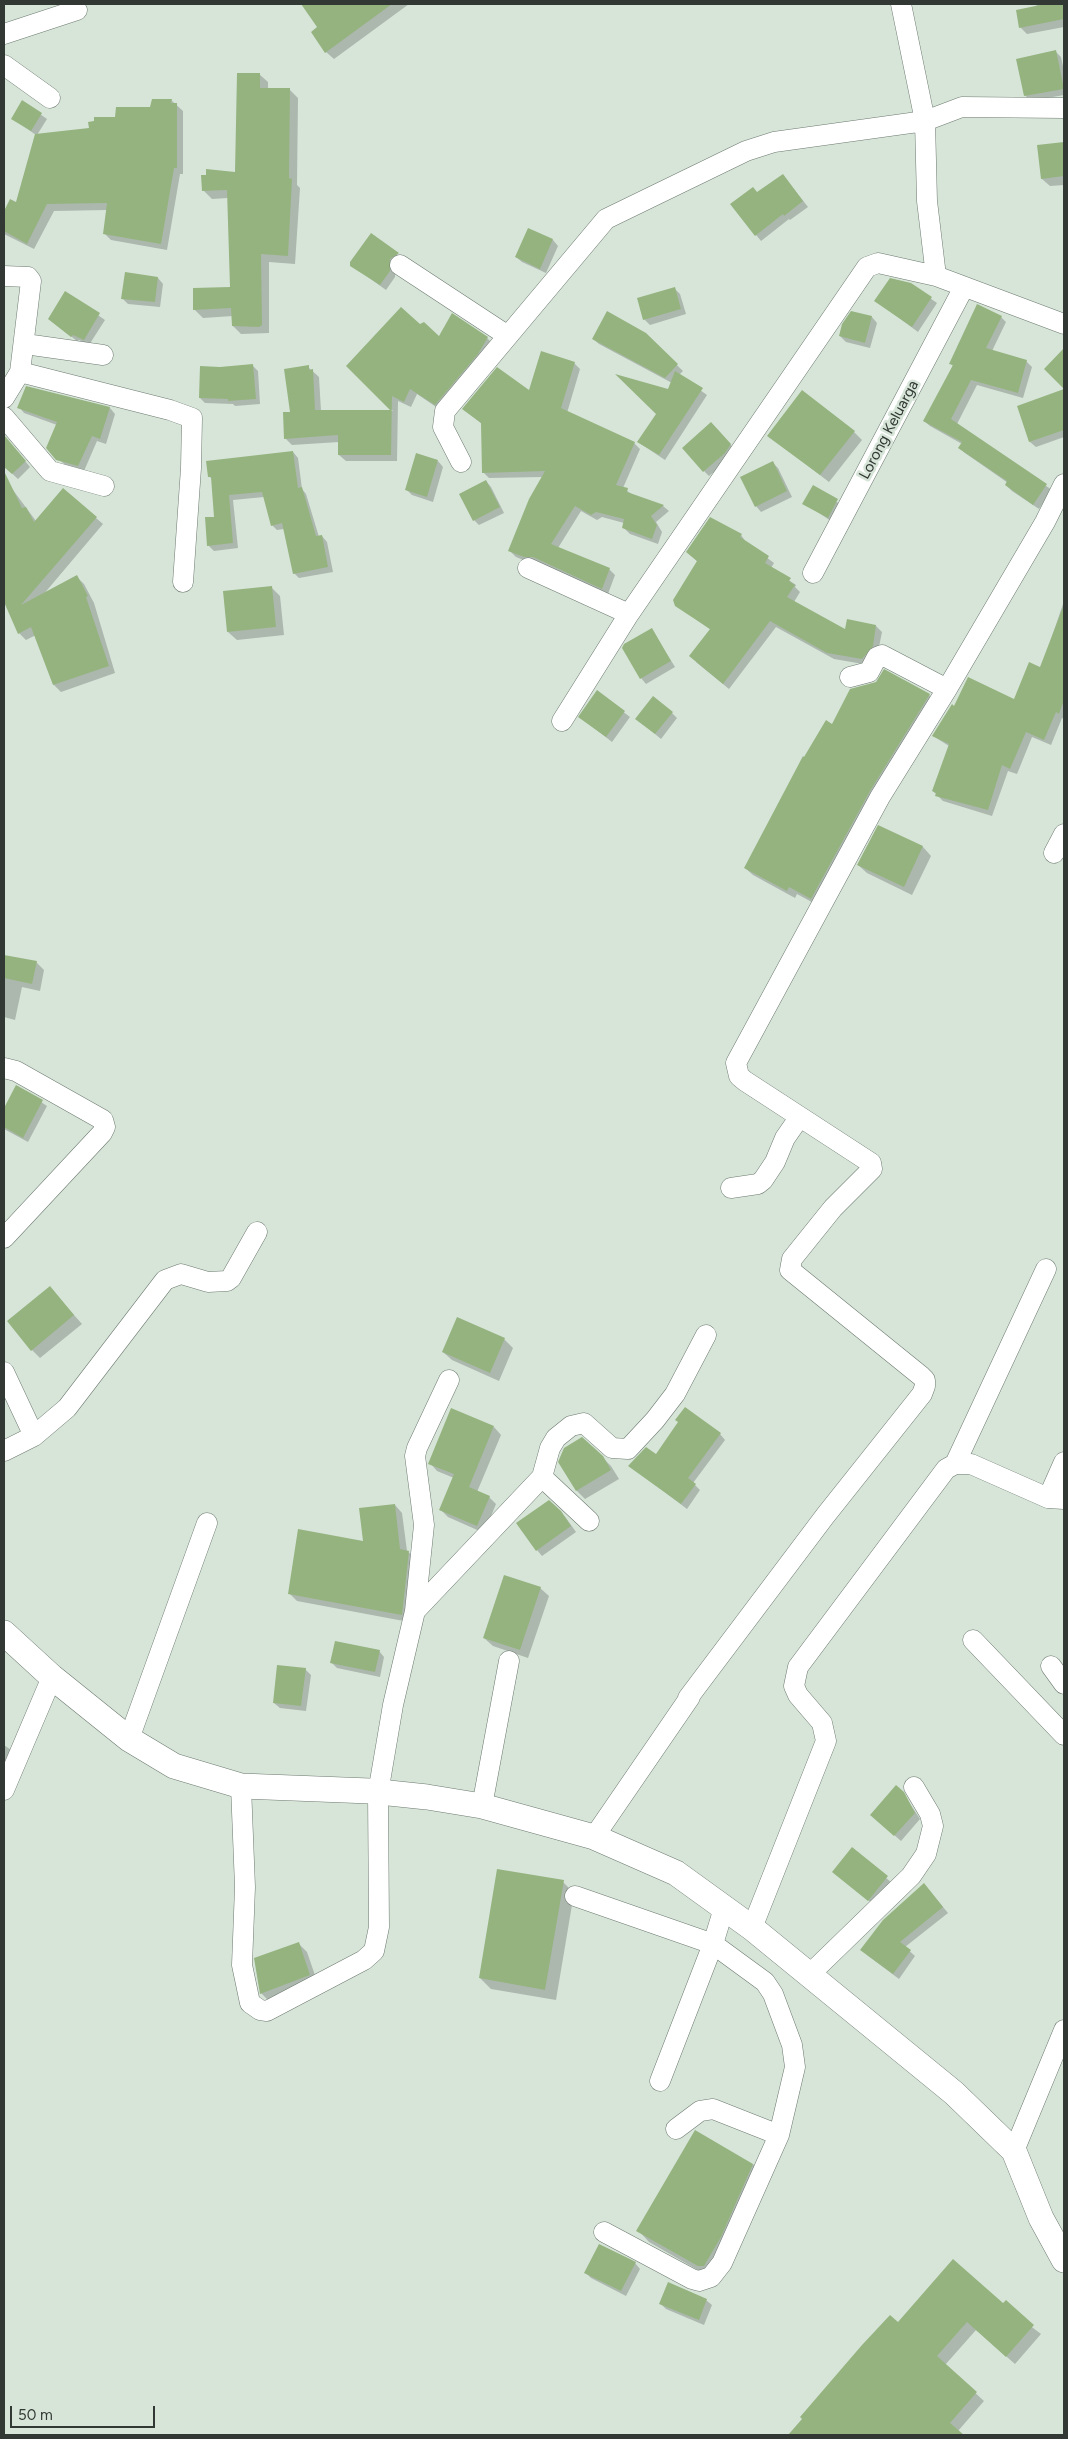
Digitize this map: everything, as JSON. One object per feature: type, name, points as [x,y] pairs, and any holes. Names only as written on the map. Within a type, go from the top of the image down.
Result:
[{"type":"street","points":[[901,4],[925,121],[927,201],[936,276]]},
{"type":"street","points":[[4,34],[77,10]]},
{"type":"street","points":[[4,65],[50,98]]},
{"type":"street","points":[[461,462],[443,428],[445,411],[606,220],[746,151],[774,142],[925,121],[962,107],[1064,108]]},
{"type":"street","points":[[562,721],[629,614],[867,267],[878,263],[936,276],[1064,324]]},
{"type":"street","points":[[400,265],[508,336]]},
{"type":"street","points":[[4,276],[28,277],[31,281],[25,344],[20,372],[4,398]]},
{"type":"street","name":"Lorong Keluarga","points":[[813,573],[964,287]]},
{"type":"street","points":[[25,344],[103,355]]},
{"type":"street","points":[[20,372],[170,410],[192,418],[191,468],[183,582]]},
{"type":"street","points":[[4,417],[50,471],[104,486]]},
{"type":"street","points":[[594,1837],[689,1697],[925,1386],[925,1380],[921,1376],[790,1270],[792,1259],[833,1208],[872,1167],[868,1160],[799,1118],[745,1081],[739,1076],[736,1063],[880,797],[947,689],[1045,522],[1064,484]]},
{"type":"street","points":[[528,568],[629,614]]},
{"type":"street","points":[[850,677],[869,672],[877,657],[882,655],[947,689]]},
{"type":"street","points":[[1054,853],[1064,834]]},
{"type":"street","points":[[4,1068],[16,1071],[103,1120],[105,1127],[102,1133],[4,1238]]},
{"type":"street","points":[[731,1188],[758,1184],[763,1180],[775,1162],[785,1138],[799,1118]]},
{"type":"street","points":[[4,1451],[34,1436],[67,1408],[166,1280],[181,1274],[208,1282],[227,1281],[231,1278],[257,1232]]},
{"type":"street","points":[[955,1464],[1046,1269]]},
{"type":"street","points":[[415,1611],[542,1477],[550,1448],[556,1438],[571,1426],[584,1423],[612,1448],[628,1449],[655,1420],[675,1394],[706,1335]]},
{"type":"street","points":[[4,1372],[34,1436]]},
{"type":"street","points":[[241,1786],[246,1887],[242,1965],[250,2003],[260,2010],[267,2011],[364,1960],[374,1950],[379,1927],[378,1793],[393,1705],[415,1611],[424,1525],[415,1456],[449,1380]]},
{"type":"street","points":[[752,1928],[826,1741],[822,1723],[798,1695],[794,1686],[794,1677],[798,1667],[946,1469],[955,1464],[971,1464],[1056,1498],[1064,1462]]},
{"type":"street","points":[[542,1477],[589,1521]]},
{"type":"street","points":[[129,1739],[207,1523]]},
{"type":"street","points":[[5,1637],[129,1739],[174,1766],[241,1786],[427,1797],[482,1806],[594,1837],[676,1873],[752,1928],[954,2093],[1014,2151],[1041,2218],[1064,2260]]},
{"type":"street","points":[[973,1640],[1064,1734]]},
{"type":"street","points":[[482,1806],[510,1661]]},
{"type":"street","points":[[1051,1666],[1064,1684]]},
{"type":"street","points":[[4,1790],[52,1676]]},
{"type":"street","points":[[809,1975],[911,1876],[926,1854],[933,1826],[930,1814],[914,1788]]},
{"type":"street","points":[[574,1896],[713,1944],[765,1982],[773,1994],[792,2045],[795,2067],[779,2135],[722,2263],[706,2280],[692,2279],[604,2232]]},
{"type":"street","points":[[660,2080],[713,1944],[724,1908]]},
{"type":"street","points":[[1014,2151],[1062,2042]]},
{"type":"street","points":[[676,2129],[700,2111],[713,2109],[779,2135]]},
{"type":"building","points":[[301,4],[392,4],[325,53],[311,32],[317,27]]},
{"type":"building","points":[[1045,4],[1064,4],[1064,19],[1019,28],[1016,10]]},
{"type":"building","points":[[1056,50],[1064,89],[1024,96],[1016,59]]},
{"type":"building","points":[[237,73],[260,73],[260,88],[290,88],[289,178],[292,179],[288,256],[261,254],[262,325],[259,327],[232,326],[231,308],[193,310],[193,288],[230,287],[227,190],[202,191],[201,175],[206,175],[206,169],[235,172]]},
{"type":"building","points":[[152,99],[172,99],[171,103],[177,103],[177,168],[174,168],[161,244],[103,234],[107,203],[47,204],[27,244],[4,231],[4,211],[10,199],[16,202],[35,134],[89,128],[88,122],[94,121],[94,117],[115,117],[116,107],[150,107]]},
{"type":"building","points":[[22,100],[42,113],[31,131],[11,119]]},
{"type":"building","points":[[1064,142],[1064,176],[1041,179],[1037,145]]},
{"type":"building","points":[[783,174],[803,201],[755,236],[730,204],[753,187],[757,192]]},
{"type":"building","points":[[528,228],[553,239],[540,269],[515,257]]},
{"type":"building","points":[[371,233],[399,253],[390,259],[390,271],[380,285],[350,266],[350,262]]},
{"type":"building","points":[[125,272],[158,277],[155,302],[121,299]]},
{"type":"building","points":[[890,278],[911,283],[932,297],[912,327],[874,301]]},
{"type":"building","points":[[675,287],[681,309],[643,320],[637,298]]},
{"type":"building","points":[[65,291],[100,313],[84,340],[73,335],[71,337],[48,319]]},
{"type":"building","points":[[977,304],[1002,316],[986,348],[1027,360],[1018,393],[971,380],[951,419],[1047,484],[1033,505],[1005,485],[1007,481],[958,448],[962,442],[923,421],[953,365],[949,364]]},
{"type":"building","points":[[401,307],[420,324],[424,322],[439,336],[452,313],[488,337],[478,354],[435,405],[410,389],[404,402],[392,396],[391,455],[338,455],[338,435],[284,439],[283,412],[290,412],[284,369],[309,365],[309,370],[313,369],[315,410],[390,410],[346,366]]},
{"type":"building","points":[[607,311],[646,333],[678,364],[665,378],[592,339]]},
{"type":"building","points":[[851,311],[872,316],[865,343],[839,336],[842,324]]},
{"type":"building","points":[[1064,348],[1064,389],[1044,369]]},
{"type":"building","points":[[541,351],[575,362],[561,408],[635,442],[616,485],[628,488],[627,492],[664,505],[651,516],[657,525],[652,539],[622,528],[624,519],[596,512],[591,515],[575,506],[551,544],[610,568],[602,589],[533,557],[524,557],[508,551],[529,499],[545,471],[482,473],[481,423],[462,409],[497,367],[529,390]]},
{"type":"building","points":[[253,364],[256,399],[228,401],[228,399],[199,398],[200,366],[220,367]]},
{"type":"building","points":[[675,371],[703,388],[659,455],[637,442],[656,414],[615,374],[668,389]]},
{"type":"building","points":[[26,386],[110,407],[100,439],[92,436],[78,466],[56,460],[46,448],[57,422],[17,408]]},
{"type":"building","points":[[1064,389],[1064,430],[1029,442],[1017,406]]},
{"type":"building","points":[[802,390],[855,431],[820,475],[767,436]]},
{"type":"building","points":[[711,422],[731,444],[725,453],[703,472],[682,448]]},
{"type":"building","points":[[4,435],[26,461],[12,474],[4,467]]},
{"type":"building","points":[[293,451],[298,488],[302,487],[316,536],[322,535],[328,567],[293,574],[282,523],[271,526],[262,492],[229,495],[233,543],[207,546],[205,517],[214,517],[211,477],[208,477],[206,461]]},
{"type":"building","points":[[416,453],[438,460],[427,497],[405,490]]},
{"type":"building","points":[[773,461],[787,491],[755,507],[740,477]]},
{"type":"building","points":[[4,471],[22,508],[26,507],[34,522],[63,488],[97,517],[21,605],[77,575],[88,596],[86,597],[109,666],[53,685],[31,627],[18,634],[4,602]]},
{"type":"building","points":[[486,480],[500,507],[473,521],[459,494]]},
{"type":"building","points":[[813,485],[838,499],[828,518],[802,504]]},
{"type":"building","points":[[710,517],[742,534],[740,537],[769,556],[765,563],[791,578],[789,581],[795,585],[787,597],[845,629],[847,619],[876,625],[873,646],[862,659],[827,653],[770,621],[723,684],[689,656],[710,629],[675,606],[673,600],[697,561],[686,552]]},
{"type":"building","points":[[272,586],[276,627],[227,632],[223,591]]},
{"type":"building","points":[[1063,607],[1064,700],[1059,714],[1056,712],[1044,740],[1026,732],[1010,769],[1002,765],[988,810],[935,796],[936,793],[932,791],[949,744],[932,736],[952,704],[954,706],[968,677],[1014,699],[1029,662],[1040,667]]},
{"type":"building","points":[[652,628],[671,661],[640,679],[622,648],[624,644]]},
{"type":"building","points":[[884,669],[930,694],[870,791],[811,899],[789,887],[787,891],[744,868],[803,756],[826,720],[832,724],[850,689],[876,682]]},
{"type":"building","points":[[597,690],[625,711],[606,737],[578,717]]},
{"type":"building","points":[[653,696],[673,712],[655,734],[635,719]]},
{"type":"building","points":[[878,825],[923,846],[904,887],[857,865]]},
{"type":"building","points":[[4,955],[37,961],[32,984],[4,978]]},
{"type":"building","points":[[16,1085],[43,1100],[23,1138],[4,1127],[4,1108]]},
{"type":"building","points":[[50,1286],[74,1315],[31,1351],[7,1321]]},
{"type":"building","points":[[457,1317],[505,1338],[490,1373],[442,1352]]},
{"type":"building","points":[[685,1407],[721,1433],[688,1478],[696,1484],[681,1504],[628,1466],[646,1447],[656,1454],[678,1422],[675,1420]]},
{"type":"building","points":[[451,1408],[494,1426],[469,1487],[490,1496],[477,1526],[439,1510],[454,1474],[428,1464]]},
{"type":"building","points":[[582,1437],[603,1456],[611,1470],[576,1491],[558,1462],[564,1448]]},
{"type":"building","points":[[549,1500],[561,1511],[571,1526],[536,1551],[516,1523]]},
{"type":"building","points":[[395,1504],[400,1549],[409,1551],[402,1615],[288,1594],[298,1529],[363,1541],[359,1508]]},
{"type":"building","points":[[504,1575],[541,1587],[520,1650],[483,1638]]},
{"type":"building","points":[[335,1641],[380,1650],[375,1672],[330,1663]]},
{"type":"building","points":[[277,1665],[306,1668],[301,1706],[273,1703]]},
{"type":"building","points":[[896,1785],[904,1792],[915,1813],[894,1836],[870,1815]]},
{"type":"building","points":[[852,1847],[888,1876],[868,1901],[832,1872]]},
{"type":"building","points":[[497,1869],[564,1880],[545,1990],[479,1978]]},
{"type":"building","points":[[924,1883],[943,1907],[900,1942],[911,1950],[893,1974],[860,1950],[883,1920]]},
{"type":"building","points":[[299,1942],[310,1975],[260,1994],[254,1958]]},
{"type":"building","points":[[695,2130],[753,2164],[721,2237],[704,2266],[698,2266],[636,2231]]},
{"type":"building","points":[[599,2244],[636,2262],[621,2291],[584,2273]]},
{"type":"building","points":[[953,2259],[1003,2303],[1006,2300],[1034,2325],[1006,2357],[967,2322],[937,2356],[977,2392],[950,2423],[964,2435],[788,2435],[802,2419],[800,2417],[890,2315],[898,2322]]},
{"type":"building","points":[[668,2282],[707,2299],[699,2320],[659,2304]]}]
